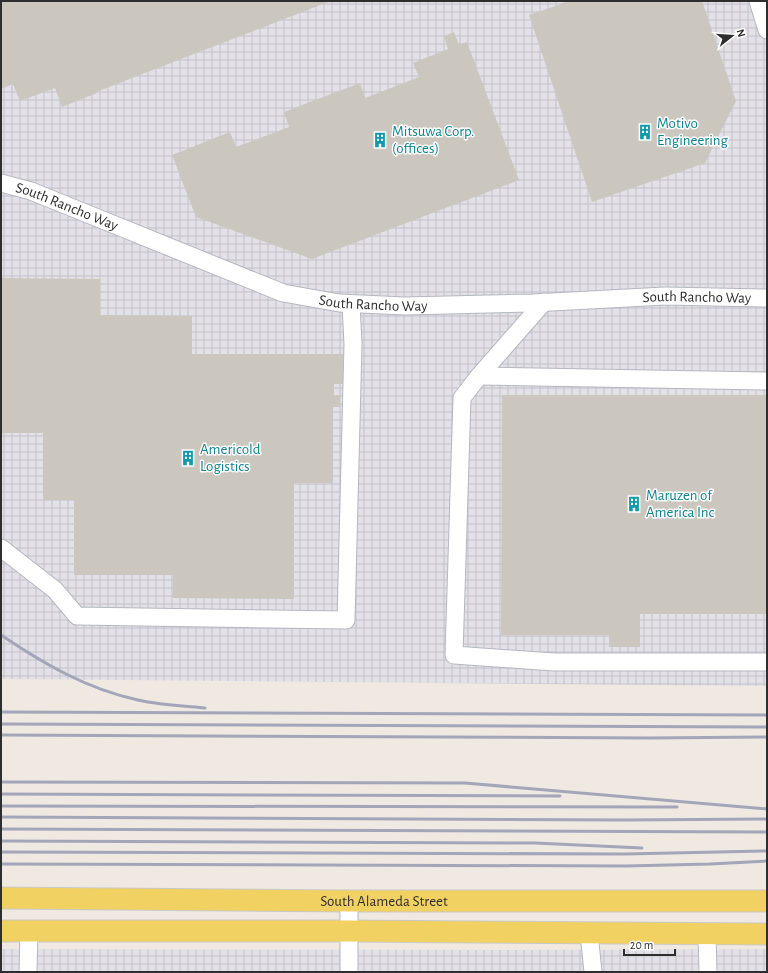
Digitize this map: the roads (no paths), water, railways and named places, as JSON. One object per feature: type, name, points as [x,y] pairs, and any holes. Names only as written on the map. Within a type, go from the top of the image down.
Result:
[{"type":"main road","name":"South Alameda Street","points":[[1,898],[349,901],[767,901]]},
{"type":"main road","name":"South Alameda Street","points":[[1,931],[350,931],[767,934]]},
{"type":"street","points":[[758,1],[767,30]]},
{"type":"street","name":"South Rancho Way","points":[[1,183],[31,192],[283,293],[339,303],[405,306],[544,302],[665,296],[767,298]]},
{"type":"street","points":[[544,302],[479,376],[462,398],[454,655],[554,662],[767,662]]},
{"type":"street","points":[[1,548],[55,590],[77,616],[346,620],[353,344],[351,304]]},
{"type":"street","points":[[479,376],[767,380]]},
{"type":"street","points":[[349,901],[349,972]]},
{"type":"street","points":[[28,931],[28,972]]},
{"type":"street","points":[[589,933],[593,972]]},
{"type":"street","points":[[707,934],[708,972]]},
{"type":"railway","points":[[1,635],[33,656],[66,674],[101,689],[146,702],[205,708]]},
{"type":"railway","points":[[1,712],[767,715]]},
{"type":"railway","points":[[1,724],[767,727]]},
{"type":"railway","points":[[1,735],[649,738],[767,737]]},
{"type":"railway","points":[[1,782],[465,783],[767,809]]},
{"type":"railway","points":[[1,794],[560,796]]},
{"type":"railway","points":[[1,806],[677,807]]},
{"type":"railway","points":[[1,817],[625,820],[767,819]]},
{"type":"railway","points":[[1,829],[767,832]]},
{"type":"railway","points":[[1,841],[535,843],[642,848]]},
{"type":"railway","points":[[1,852],[625,854],[767,851]]},
{"type":"railway","points":[[1,864],[626,866],[767,861]]},
{"type":"place","name":"Motivo Engineering","points":[[645,132]]},
{"type":"place","name":"Mitsuwa Corp. (offices)","points":[[380,140]]},
{"type":"place","name":"Americold Logistics","points":[[188,458]]},
{"type":"place","name":"Maruzen of America Inc","points":[[634,504]]}]
